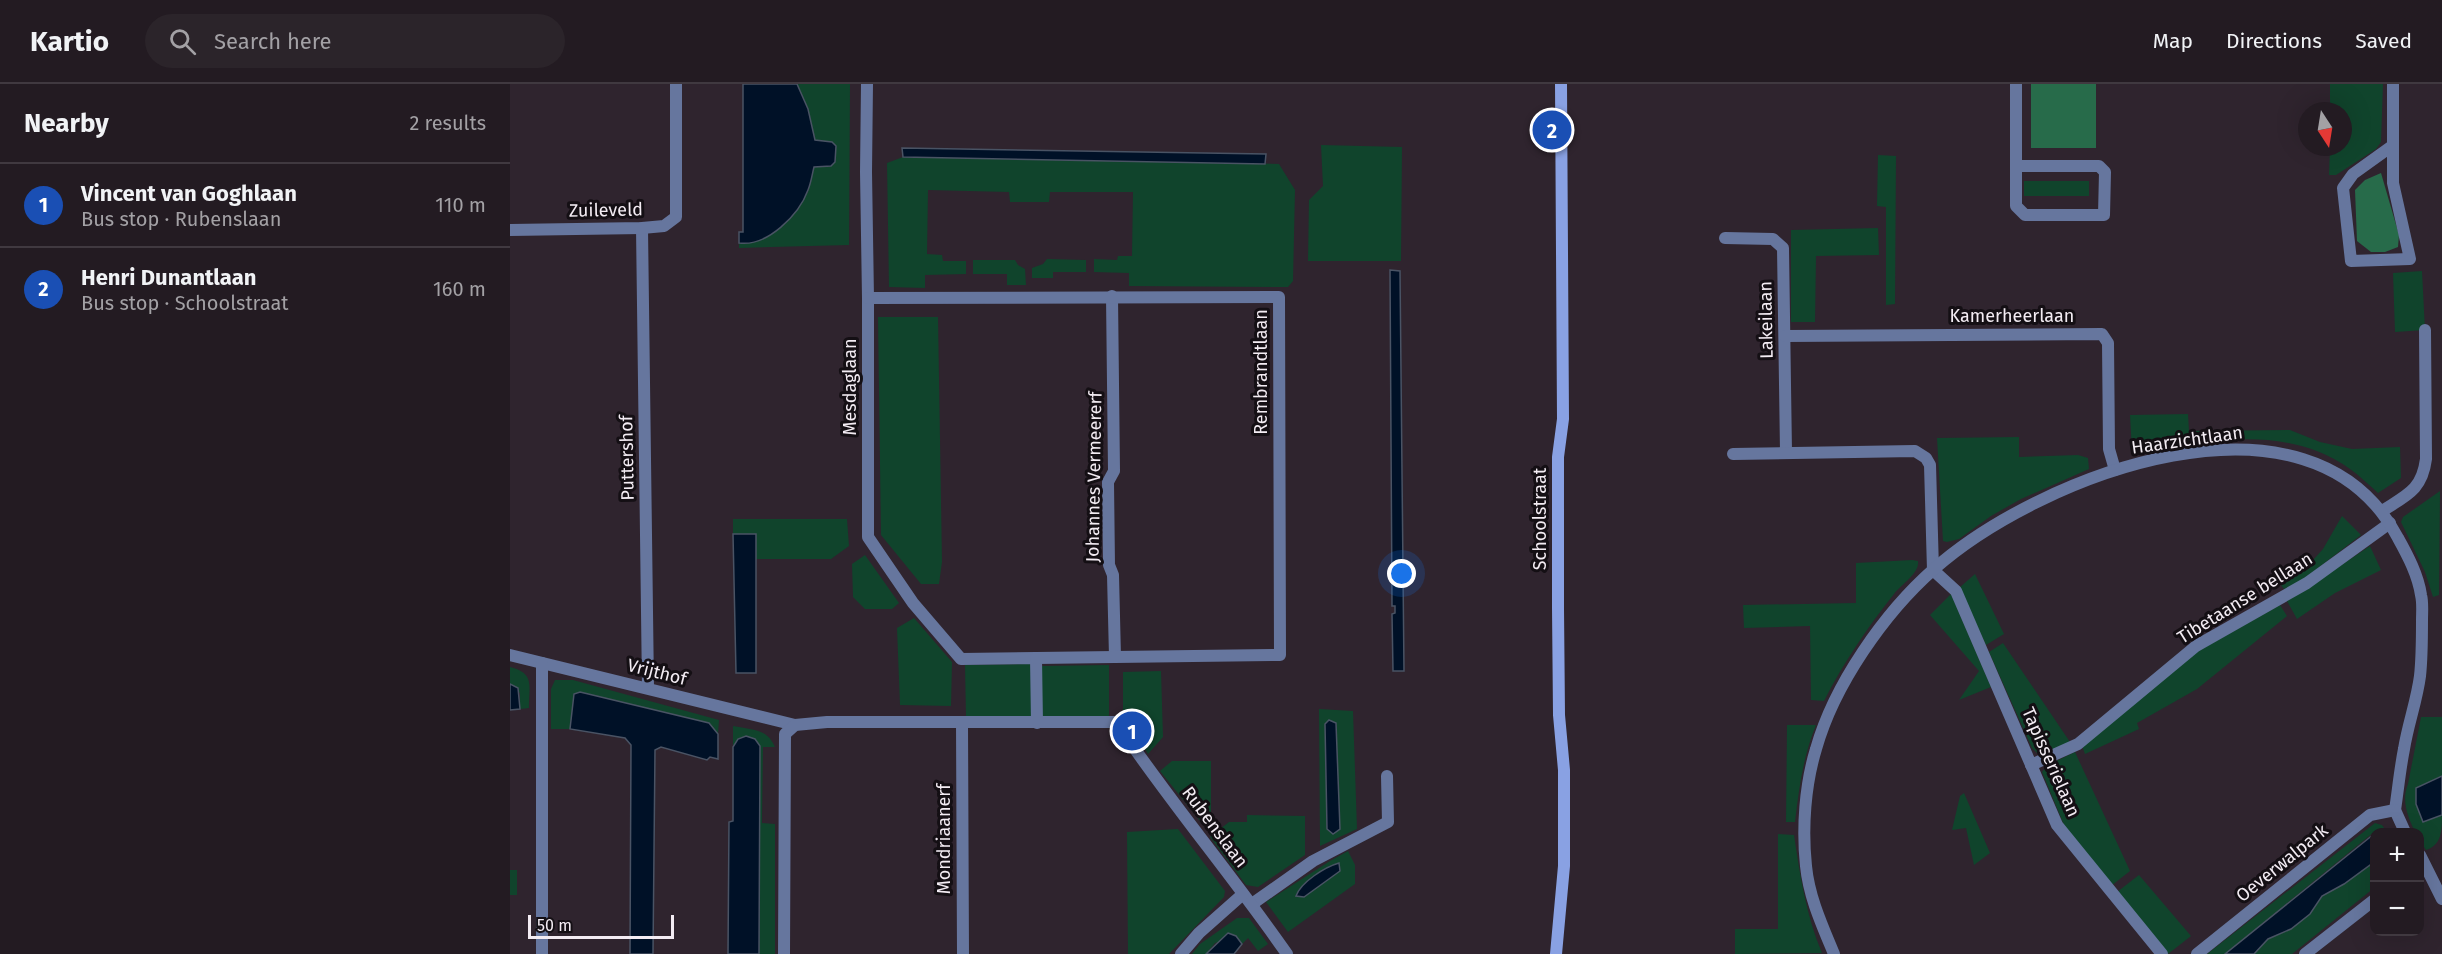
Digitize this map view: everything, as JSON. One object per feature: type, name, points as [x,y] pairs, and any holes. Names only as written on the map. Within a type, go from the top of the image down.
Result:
[{"type":"street","name":"Zuileveld","points":[[510,230],[642,228],[664,226],[676,217],[676,84]]},
{"type":"street","name":"Mesdaglaan","points":[[867,84],[868,537],[913,603],[961,659],[1036,658]]},
{"type":"street","name":"Schoolstraat","points":[[1556,954],[1564,866],[1564,770],[1558,715],[1558,457],[1563,419],[1561,84]]},
{"type":"street","points":[[2016,84],[2016,166],[2016,206],[2025,215],[2104,215],[2105,172],[2099,166],[2016,166]]},
{"type":"street","points":[[2392,146],[2353,174],[2343,188],[2351,261],[2410,259],[2393,183],[2393,84]]},
{"type":"street","name":"Puttershof","points":[[642,228],[648,688]]},
{"type":"street","name":"Lakeilaan","points":[[1725,238],[1773,238],[1783,248],[1786,452]]},
{"type":"street","name":"Johannes Vermeererf","points":[[1112,296],[1114,471],[1108,482],[1109,565],[1113,575],[1115,657]]},
{"type":"street","name":"Rembrandtlaan","points":[[868,298],[1278,297],[1280,655],[1115,657]]},
{"type":"street","points":[[2382,511],[2413,490],[2424,476],[2426,459],[2425,330]]},
{"type":"street","name":"Kamerheerlaan","points":[[1785,336],[2102,334],[2108,343],[2109,449],[2115,470]]},
{"type":"street","name":"Haarzichtlaan","points":[[1834,954],[1814,907],[1806,867],[1805,831],[1808,795],[1816,749],[1847,680],[1868,645],[1895,608],[1933,570],[1971,540],[2016,511],[2075,484],[2115,470],[2179,456],[2252,449],[2312,460],[2360,490],[2382,511],[2410,560],[2422,607],[2420,677],[2404,749],[2395,810]]},
{"type":"street","points":[[1733,454],[1916,451],[1926,458],[1930,465],[1933,570]]},
{"type":"street","name":"Tibetaanse bellaan","points":[[2031,765],[2078,744],[2196,646],[2307,584],[2390,523]]},
{"type":"street","name":"Tapisserielaan","points":[[1933,570],[1956,591],[2057,825],[2162,954]]},
{"type":"street","name":"Vrijthof","points":[[510,654],[795,725],[828,722],[1116,722]]},
{"type":"street","points":[[1037,723],[1036,658],[1115,657]]},
{"type":"street","points":[[542,663],[542,954]]},
{"type":"street","name":"Rubenslaan","points":[[1116,722],[1150,772],[1252,904],[1287,954]]},
{"type":"street","name":"Mondriaanerf","points":[[962,723],[963,954]]},
{"type":"street","points":[[784,954],[785,734],[795,725]]},
{"type":"street","points":[[1252,904],[1314,861],[1388,822],[1387,776]]},
{"type":"street","points":[[2395,810],[2403,828]]},
{"type":"street","name":"Oeverwalpark","points":[[2197,954],[2370,815],[2395,810]]},
{"type":"street","points":[[2424,866],[2440,890]]},
{"type":"street","points":[[1181,954],[1198,933],[1243,894]]},
{"type":"street","points":[[2305,954],[2370,903]]},
{"type":"green space","points":[[797,84],[850,84],[849,245],[739,248],[739,243],[743,244],[799,205],[808,192],[814,167],[831,166],[815,140],[808,109]]},
{"type":"green space","points":[[2031,84],[2096,84],[2096,148],[2031,148]]},
{"type":"green space","points":[[2330,84],[2383,84],[2381,142],[2376,149],[2336,175],[2329,175],[2330,156],[2352,156],[2352,102],[2330,102]]},
{"type":"green space","points":[[1321,145],[1402,147],[1401,261],[1308,261],[1309,200],[1323,186]]},
{"type":"green space","points":[[1878,155],[1896,156],[1895,304],[1886,305],[1886,207],[1877,206]]},
{"type":"green space","points":[[903,157],[1279,164],[1295,190],[1293,281],[1288,287],[1129,286],[1129,273],[1094,272],[1094,259],[1117,260],[1118,256],[1132,256],[1133,192],[1050,192],[1049,202],[1010,202],[1009,192],[928,190],[927,254],[942,255],[943,261],[966,261],[966,274],[925,275],[925,288],[889,287],[887,163]]},
{"type":"green space","points":[[2381,173],[2399,235],[2398,247],[2385,252],[2371,252],[2357,241],[2355,190],[2365,180]]},
{"type":"green space","points":[[2024,181],[2089,181],[2089,196],[2024,196]]},
{"type":"green space","points":[[1878,228],[1879,255],[1816,256],[1815,322],[1791,322],[1791,230]]},
{"type":"green space","points":[[1047,259],[1086,260],[1086,272],[1053,272],[1053,278],[1032,278],[1032,268],[1043,264]]},
{"type":"green space","points":[[973,260],[1015,260],[1025,269],[1026,285],[1007,285],[1007,274],[973,274]]},
{"type":"green space","points":[[2422,271],[2425,330],[2395,332],[2393,273]]},
{"type":"green space","points":[[878,317],[938,317],[942,562],[939,584],[921,584],[881,535]]},
{"type":"green space","points":[[2188,414],[2189,431],[2290,430],[2320,442],[2352,449],[2400,447],[2401,478],[2378,493],[2350,469],[2325,455],[2300,446],[2274,441],[2247,439],[2220,441],[2139,454],[2132,452],[2130,415]]},
{"type":"green space","points":[[2019,437],[2019,457],[2078,455],[2088,458],[2089,469],[2021,499],[1991,516],[1959,539],[1943,541],[1937,438]]},
{"type":"green space","points":[[2440,491],[2439,595],[2433,597],[2425,572],[2401,522],[2403,517]]},
{"type":"green space","points":[[2342,516],[2361,535],[2301,581],[2284,589],[2281,585],[2304,570],[2323,549]]},
{"type":"green space","points":[[733,519],[847,519],[849,546],[831,559],[756,559],[756,534],[733,534]]},
{"type":"green space","points":[[2370,546],[2381,570],[2335,593],[2297,619],[2287,601]]},
{"type":"green space","points":[[865,555],[899,603],[892,609],[865,609],[853,597],[852,564]]},
{"type":"green space","points":[[1918,561],[1916,570],[1894,594],[1865,633],[1824,701],[1811,700],[1810,626],[1744,628],[1743,605],[1856,603],[1856,563]]},
{"type":"green space","points":[[1975,574],[2004,634],[1986,645],[1959,588]]},
{"type":"green space","points":[[1951,594],[1991,687],[1959,700],[1979,671],[1930,615]]},
{"type":"green space","points":[[2280,605],[2287,616],[2197,689],[2137,723],[2139,729],[2085,754],[2082,746],[2198,651]]},
{"type":"green space","points":[[914,618],[952,662],[951,706],[900,705],[897,628]]},
{"type":"green space","points":[[2003,643],[2070,742],[2045,753],[2037,753],[2032,748],[1989,652]]},
{"type":"green space","points":[[1033,664],[1033,717],[966,716],[965,665]]},
{"type":"green space","points":[[1109,665],[1109,717],[1042,717],[1041,666]]},
{"type":"green space","points":[[510,667],[524,673],[527,677],[530,687],[529,708],[520,709],[520,693],[510,684]]},
{"type":"green space","points":[[1161,671],[1163,737],[1148,754],[1123,715],[1123,672]]},
{"type":"green space","points":[[555,680],[573,680],[719,720],[718,734],[713,727],[574,694],[570,729],[551,729],[551,689]]},
{"type":"green space","points":[[1319,709],[1353,711],[1357,829],[1320,846]]},
{"type":"green space","points":[[2421,717],[2442,717],[2442,776],[2416,788],[2423,822],[2442,815],[2438,841],[2426,850],[2424,828],[2413,828],[2408,815],[2405,797]]},
{"type":"green space","points":[[1787,725],[1816,725],[1805,761],[1795,822],[1786,822]]},
{"type":"green space","points":[[733,726],[763,733],[768,736],[775,747],[763,747],[762,823],[775,824],[775,954],[759,954],[760,746],[738,739],[733,747]]},
{"type":"green space","points":[[2075,752],[2130,871],[2111,886],[2064,825],[2042,772],[2048,765]]},
{"type":"green space","points":[[1172,761],[1211,761],[1211,822],[1205,827],[1160,771]]},
{"type":"green space","points":[[1964,793],[1990,853],[1974,865],[1966,828],[1952,830],[1960,796]]},
{"type":"green space","points":[[1247,815],[1305,816],[1305,855],[1258,887],[1246,885],[1210,837],[1229,822],[1247,822]]},
{"type":"green space","points":[[2375,823],[2382,825],[2384,828],[2370,828],[2370,835],[2225,954],[2207,954]]},
{"type":"green space","points":[[1178,829],[1225,891],[1224,897],[1169,954],[1128,954],[1127,832]]},
{"type":"green space","points":[[1778,834],[1794,835],[1808,910],[1822,953],[1735,954],[1735,929],[1778,929]]},
{"type":"green space","points":[[1348,851],[1355,865],[1355,884],[1288,932],[1266,902]]},
{"type":"green space","points":[[2370,865],[2370,891],[2292,954],[2254,954],[2268,939],[2291,929],[2309,914],[2322,896],[2344,884]]},
{"type":"green space","points":[[510,870],[517,870],[517,895],[510,895]]},
{"type":"green space","points":[[2139,875],[2191,936],[2168,954],[2117,892]]},
{"type":"green space","points":[[1237,918],[1249,918],[1268,944],[1258,951],[1248,938],[1242,944],[1236,936],[1215,943],[1206,954],[1192,954],[1200,944]]},
{"type":"water","points":[[743,84],[797,84],[808,109],[815,140],[832,142],[836,146],[835,162],[831,166],[814,167],[804,200],[790,219],[771,235],[750,243],[739,243],[739,232],[743,232]]},
{"type":"water","points":[[902,148],[1266,154],[1265,164],[903,157]]},
{"type":"water","points":[[1390,270],[1400,271],[1404,671],[1393,671],[1392,614],[1395,613],[1395,606],[1392,606]]},
{"type":"water","points":[[733,534],[756,534],[756,673],[736,673]]},
{"type":"water","points":[[510,684],[518,688],[520,709],[510,710]]},
{"type":"water","points":[[580,692],[709,723],[718,734],[718,759],[710,757],[707,760],[661,747],[655,750],[653,954],[630,954],[631,745],[625,738],[570,729],[574,694]]},
{"type":"water","points":[[1329,720],[1336,723],[1340,829],[1333,834],[1327,829],[1325,724]]},
{"type":"water","points":[[746,736],[755,739],[760,746],[759,954],[728,954],[729,822],[733,821],[733,747],[738,739]]},
{"type":"water","points":[[2442,776],[2442,815],[2423,822],[2416,804],[2416,788]]},
{"type":"water","points":[[2370,837],[2370,865],[2344,884],[2322,896],[2310,914],[2291,929],[2268,939],[2254,954],[2225,954]]},
{"type":"water","points":[[1339,863],[1340,871],[1304,897],[1296,896],[1314,876]]},
{"type":"water","points":[[1228,933],[1236,936],[1242,944],[1234,954],[1206,954]]},
{"type":"place","name":"Henri Dunantlaan","points":[[1552,130]]},
{"type":"place","name":"Vincent van Goghlaan","points":[[1132,731]]}]
